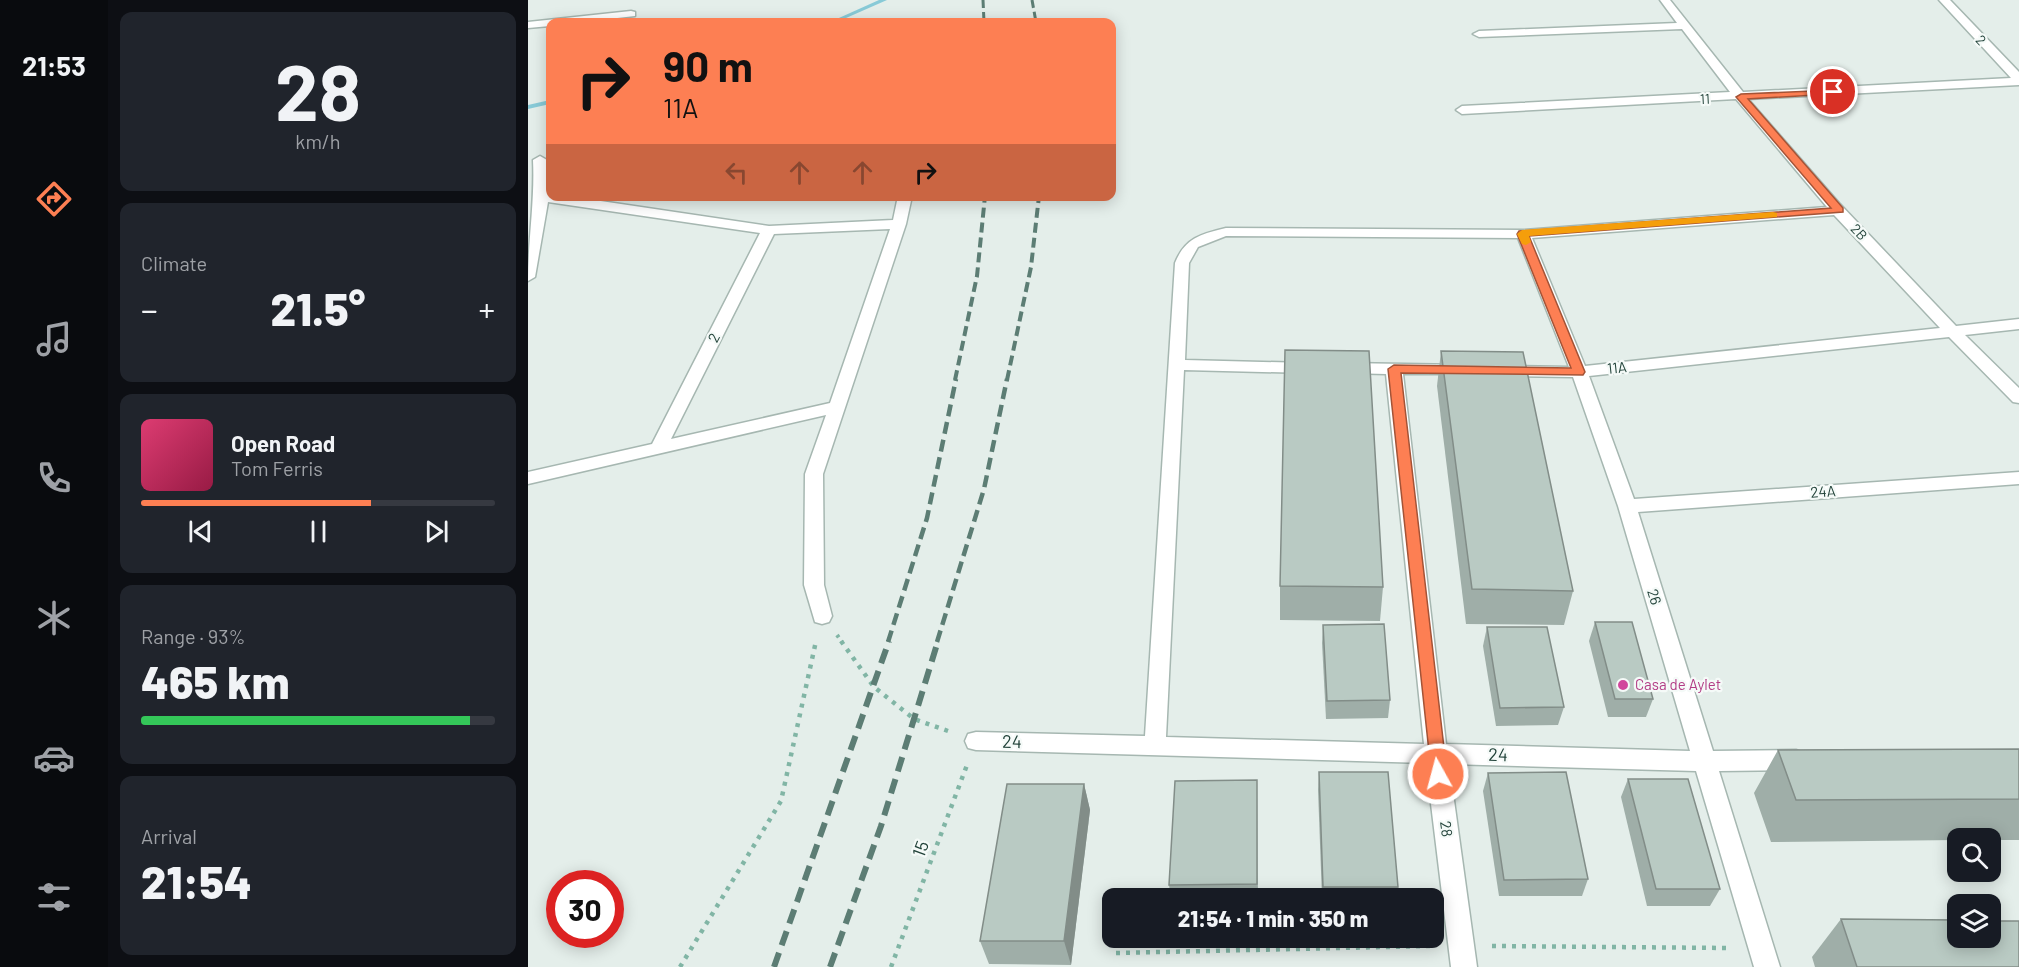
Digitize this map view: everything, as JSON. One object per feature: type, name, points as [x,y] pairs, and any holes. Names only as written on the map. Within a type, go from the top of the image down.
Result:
[{"type":"street","name":"2B","points":[[1665,0],[1741,97],[1839,210],[1951,331],[2019,398]]},
{"type":"street","name":"2","points":[[1944,0],[2019,80]]},
{"type":"street","points":[[594,18],[631,14]]},
{"type":"street","points":[[528,25],[546,23]]},
{"type":"street","points":[[1479,34],[1684,26]]},
{"type":"street","name":"11","points":[[1462,110],[1741,97],[2019,80]]},
{"type":"street","points":[[528,277],[532,232],[542,196],[540,160]]},
{"type":"street","points":[[542,196],[546,197]]},
{"type":"street","points":[[575,201],[769,230],[899,224]]},
{"type":"street","points":[[822,616],[814,585],[814,474],[899,224],[904,201]]},
{"type":"street","points":[[1155,744],[1182,263],[1187,247],[1200,239],[1226,232],[1522,234],[1839,210]]},
{"type":"street","name":"2","points":[[658,446],[769,230]]},
{"type":"street","name":"26","points":[[1522,234],[1579,372],[1627,506],[1702,761],[1767,967]]},
{"type":"street","name":"11A","points":[[1177,366],[1579,372],[2019,324]]},
{"type":"street","name":"28","points":[[1394,369],[1436,753],[1464,967]]},
{"type":"street","points":[[528,478],[658,446],[836,407]]},
{"type":"street","name":"24A","points":[[1627,506],[2019,478]]},
{"type":"street","name":"24","points":[[976,741],[1155,744],[1702,761],[1820,760]]},
{"type":"path","points":[[822,616],[874,687],[914,719],[976,741]]},
{"type":"path","points":[[680,967],[781,801],[822,616]]},
{"type":"path","name":"15","points":[[891,967],[976,741]]},
{"type":"building","points":[[1285,350],[1369,351],[1383,587],[1280,586]]},
{"type":"building","points":[[1441,351],[1523,352],[1573,591],[1472,589]]},
{"type":"building","points":[[1595,622],[1632,622],[1653,699],[1615,699]]},
{"type":"building","points":[[1384,624],[1390,700],[1327,701],[1323,625]]},
{"type":"building","points":[[1487,627],[1547,627],[1564,707],[1500,708]]},
{"type":"building","points":[[2019,749],[2019,799],[1796,800],[1778,750]]},
{"type":"building","points":[[1319,772],[1388,772],[1398,887],[1323,887]]},
{"type":"building","points":[[1566,772],[1588,879],[1504,880],[1488,773]]},
{"type":"building","points":[[1628,779],[1688,779],[1720,889],[1656,889]]},
{"type":"building","points":[[1257,780],[1257,884],[1169,885],[1175,781]]},
{"type":"building","points":[[1007,784],[1084,784],[1064,941],[980,941]]},
{"type":"building","points":[[1841,919],[1947,920],[1947,948],[2001,948],[2001,921],[2019,921],[2019,967],[1857,967]]},
{"type":"waterway","points":[[842,18],[884,0]]},
{"type":"waterway","points":[[528,107],[546,103]]},
{"type":"railway","points":[[983,0],[984,18]]},
{"type":"railway","points":[[1032,0],[1035,18]]},
{"type":"railway","points":[[955,380],[977,276],[984,201]]},
{"type":"railway","points":[[1007,380],[1031,267],[1038,201]]},
{"type":"railway","points":[[888,642],[927,518],[956,379]]},
{"type":"railway","points":[[937,642],[984,489],[1007,379]]},
{"type":"railway","points":[[774,967],[889,641]]},
{"type":"railway","points":[[830,967],[881,826],[938,641]]},
{"type":"slow traffic","points":[[1526,242],[1522,234],[1773,215]]},
{"type":"place","name":"Casa de Aylet","points":[[1623,685]]},
{"type":"route","points":[[1438,774],[1394,369],[1579,372],[1522,234],[1839,210],[1741,97],[1833,92]]}]
